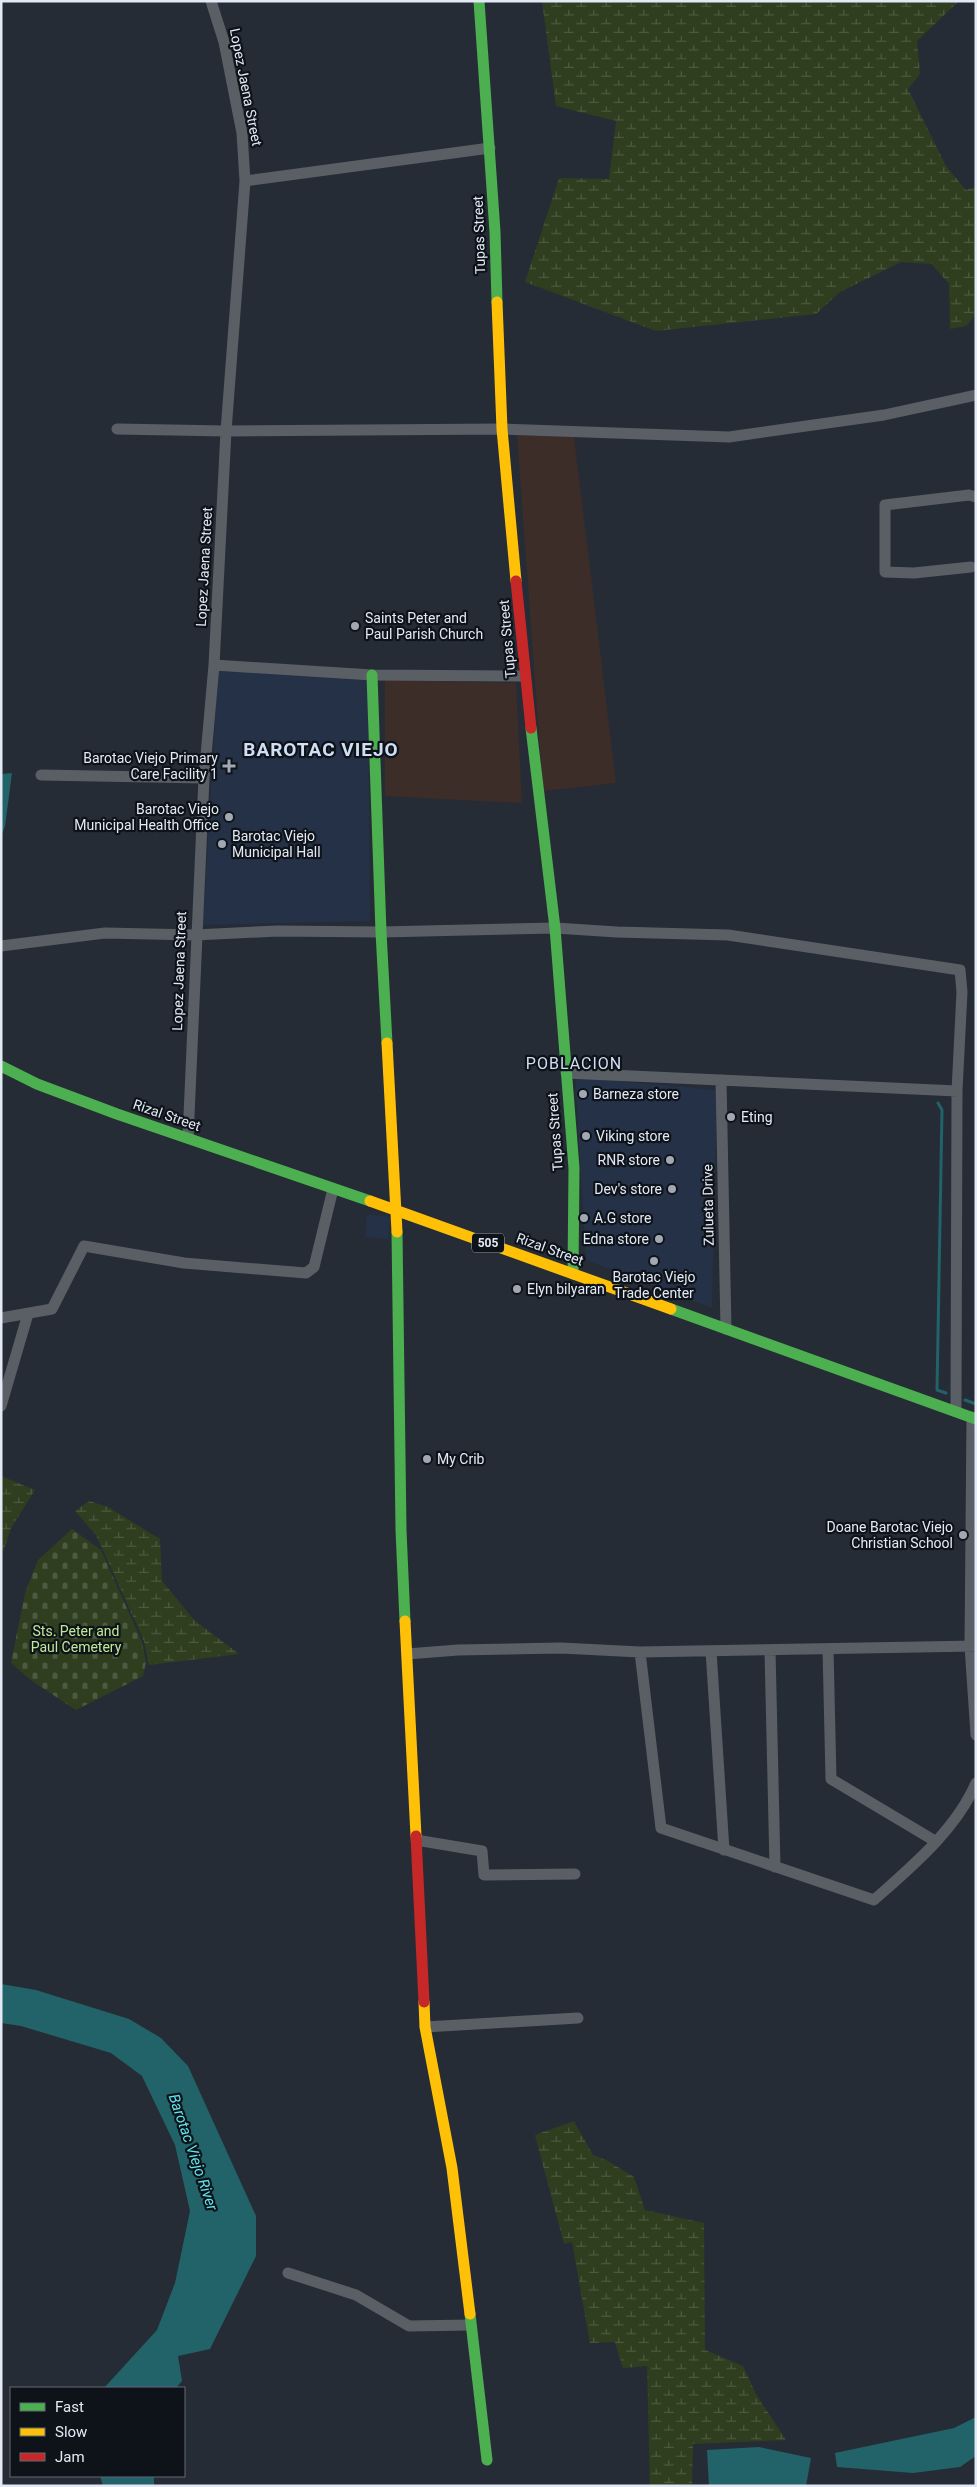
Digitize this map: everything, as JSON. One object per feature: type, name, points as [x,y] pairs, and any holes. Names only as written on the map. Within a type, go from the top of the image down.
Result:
[{"type":"street","name":"Lopez Jaena Street","points":[[188,1138],[204,778],[214,665],[226,431],[245,181],[242,133],[224,42],[211,1]]},
{"type":"street","name":"Tupas Street","points":[[478,1],[490,148],[502,429],[525,676],[555,928],[574,1168],[573,1274]]},
{"type":"street","points":[[245,181],[490,148]]},
{"type":"street","points":[[117,428],[226,431],[502,429],[729,437],[884,415],[976,395]]},
{"type":"street","points":[[971,567],[914,573],[885,572],[885,505],[969,495],[976,497]]},
{"type":"street","points":[[214,665],[372,675],[525,676]]},
{"type":"street","points":[[372,675],[381,932],[397,1210],[401,1530],[425,2027],[452,2168],[487,2460]]},
{"type":"street","points":[[42,775],[204,778]]},
{"type":"street","points":[[1,946],[105,933],[196,935],[277,931],[381,932],[555,928],[728,935],[960,970],[962,992],[957,1091],[956,1411]]},
{"type":"street","name":"Rizal Street","points":[[1,1066],[37,1084],[397,1210],[974,1418]]},
{"type":"street","points":[[566,1073],[957,1091]]},
{"type":"street","name":"Zulueta Drive","points":[[721,1080],[726,1329]]},
{"type":"street","points":[[1,1318],[52,1309],[84,1246],[184,1263],[306,1273],[314,1267],[333,1189]]},
{"type":"street","points":[[1,1406],[28,1314]]},
{"type":"street","points":[[974,1418],[973,1646],[976,1735]]},
{"type":"street","points":[[407,1654],[458,1650],[561,1648],[640,1652],[973,1646]]},
{"type":"street","points":[[828,1649],[831,1779],[935,1841]]},
{"type":"street","points":[[770,1650],[775,1867]]},
{"type":"street","points":[[711,1651],[724,1850]]},
{"type":"street","points":[[640,1652],[661,1828],[874,1900],[972,1807],[976,1784]]},
{"type":"street","points":[[416,1840],[482,1851],[484,1874],[575,1874]]},
{"type":"street","points":[[425,2027],[578,2018]]},
{"type":"street","points":[[288,2273],[356,2295],[409,2326],[471,2325]]},
{"type":"shaded area","points":[[517,435],[574,437],[616,783],[543,791]]},
{"type":"shaded area","points":[[218,669],[368,681],[370,921],[203,925]]},
{"type":"shaded area","points":[[385,680],[516,683],[522,803],[385,796]]},
{"type":"shaded area","points":[[575,1077],[717,1090],[712,1308],[586,1260]]},
{"type":"shaded area","points":[[367,1214],[391,1217],[388,1239],[365,1237]]},
{"type":"green space","points":[[542,1],[959,1],[917,41],[920,74],[908,89],[946,166],[966,190],[976,187],[976,315],[966,326],[950,329],[949,284],[932,264],[901,262],[840,292],[816,314],[656,331],[525,282],[559,178],[609,179],[616,121],[556,106]]},
{"type":"green space","points":[[1,1476],[35,1490],[11,1528],[1,1558]]},
{"type":"green space","points":[[89,1501],[108,1507],[160,1539],[162,1581],[194,1620],[239,1654],[149,1665],[144,1641],[96,1535],[75,1511]]},
{"type":"green space","name":"Sts. Peter and Paul Cemetery","points":[[72,1529],[101,1550],[142,1642],[146,1662],[143,1676],[76,1710],[32,1681],[11,1663],[25,1593],[38,1560]]},
{"type":"green space","points":[[574,2121],[593,2155],[606,2160],[634,2177],[645,2210],[704,2223],[705,2350],[743,2366],[756,2394],[786,2440],[693,2444],[692,2486],[650,2486],[647,2366],[623,2368],[615,2342],[590,2343],[572,2242],[564,2244],[535,2135]]},
{"type":"water","points":[[12,773],[5,826],[1,837],[1,774]]},
{"type":"water","name":"Barotac Viejo River","points":[[1,1984],[36,1990],[129,2019],[161,2038],[188,2066],[256,2216],[256,2256],[210,2349],[178,2356],[182,2381],[177,2387],[105,2387],[157,2330],[175,2283],[190,2211],[175,2145],[142,2076],[111,2053],[21,2026],[1,2023]]},
{"type":"water","points":[[976,2417],[976,2456],[960,2467],[913,2473],[837,2467],[835,2453],[954,2428]]},
{"type":"water","points":[[759,2447],[811,2458],[806,2486],[709,2486],[707,2450]]},
{"type":"water","points":[[100,2477],[154,2477],[154,2486],[103,2486]]},
{"type":"waterway","points":[[938,1103],[942,1110],[937,1390],[946,1393]]},
{"type":"waterway","points":[[965,1400],[976,1404]]},
{"type":"traffic: fast","points":[[479,1],[495,232],[497,302]]},
{"type":"traffic: fast","points":[[372,675],[387,1043]]},
{"type":"traffic: fast","points":[[531,728],[555,928],[574,1168],[573,1274]]},
{"type":"traffic: fast","points":[[1,1066],[37,1084],[117,1114],[370,1201]]},
{"type":"traffic: fast","points":[[397,1232],[401,1530],[405,1621]]},
{"type":"traffic: fast","points":[[671,1309],[976,1419]]},
{"type":"traffic: fast","points":[[470,2314],[487,2460]]},
{"type":"traffic: slow","points":[[497,302],[502,429],[516,581]]},
{"type":"traffic: slow","points":[[387,1043],[397,1232]]},
{"type":"traffic: slow","points":[[370,1201],[671,1309]]},
{"type":"traffic: slow","points":[[405,1621],[416,1836]]},
{"type":"traffic: slow","points":[[424,2002],[425,2027],[452,2168],[470,2314]]},
{"type":"traffic: jam","points":[[516,581],[531,728]]},
{"type":"traffic: jam","points":[[416,1836],[424,2002]]},
{"type":"place","name":"Saints Peter and Paul Parish Church","points":[[355,626]]},
{"type":"place","name":"Barotac Viejo Primary Care Facility 1","points":[[229,766]]},
{"type":"place","name":"Barotac Viejo Municipal Health Office","points":[[229,817]]},
{"type":"place","name":"Barotac Viejo Municipal Hall","points":[[222,844]]},
{"type":"place","name":"Barneza store","points":[[583,1094]]},
{"type":"place","name":"Eting","points":[[731,1117]]},
{"type":"place","name":"Viking store","points":[[586,1136]]},
{"type":"place","name":"RNR store","points":[[670,1160]]},
{"type":"place","name":"Dev's store","points":[[672,1189]]},
{"type":"place","name":"A.G store","points":[[584,1218]]},
{"type":"place","name":"Edna store","points":[[659,1239]]},
{"type":"place","name":"Barotac Viejo Trade Center","points":[[654,1261]]},
{"type":"place","name":"Elyn bilyaran","points":[[517,1289]]},
{"type":"place","name":"My Crib","points":[[427,1459]]},
{"type":"place","name":"Doane Barotac Viejo Christian School","points":[[963,1535]]},
{"type":"district","name":"BAROTAC VIEJO","points":[[321,749]]},
{"type":"district","name":"POBLACION","points":[[574,1063]]}]
